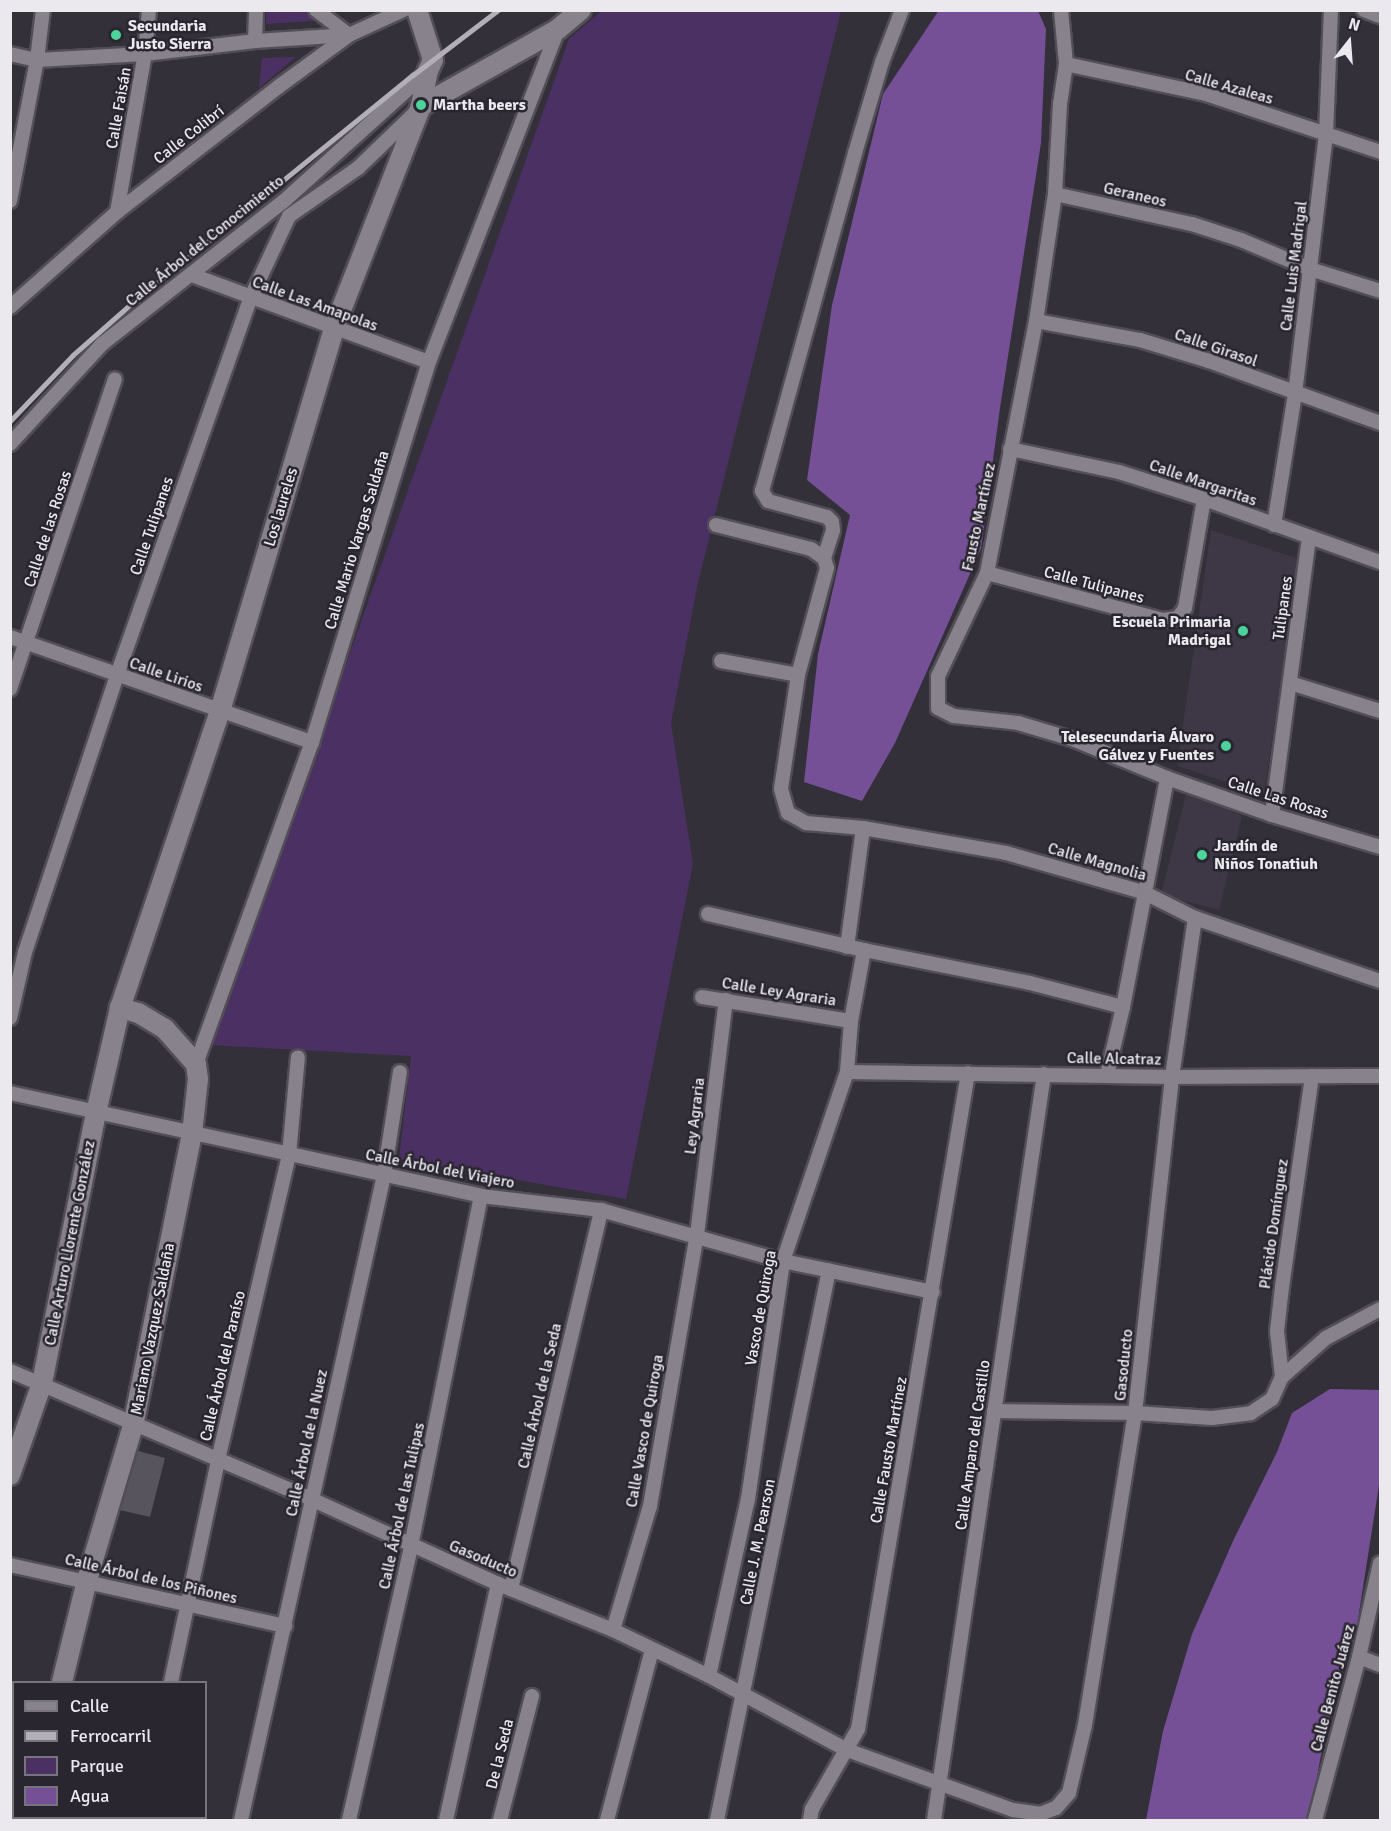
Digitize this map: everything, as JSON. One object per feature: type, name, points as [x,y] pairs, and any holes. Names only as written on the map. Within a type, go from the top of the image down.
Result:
[{"type":"street","points":[[10,201],[37,60],[43,10]]},
{"type":"street","name":"Calle Faisán","points":[[117,212],[145,54],[149,10]]},
{"type":"street","points":[[255,41],[256,10]]},
{"type":"street","points":[[316,10],[349,35]]},
{"type":"street","name":"Calle Colibrí","points":[[10,307],[117,212],[349,35],[403,10]]},
{"type":"street","name":"Los laureles","points":[[120,1008],[220,711],[334,328],[421,106],[428,71],[434,60],[417,10]]},
{"type":"street","points":[[421,106],[558,29],[581,10]]},
{"type":"street","name":"Calle Magnolia","points":[[902,10],[882,62],[858,142],[762,491],[768,501],[827,517],[832,522],[833,530],[824,558],[827,568],[798,675],[781,789],[788,813],[806,823],[863,828],[1006,853],[1143,892],[1195,918],[1380,981]]},
{"type":"street","points":[[1055,194],[1060,104],[1066,64],[1061,10]]},
{"type":"street","name":"Calle Luis Madrigal","points":[[1274,525],[1295,394],[1326,134],[1331,10]]},
{"type":"street","points":[[1364,10],[1380,16]]},
{"type":"street","name":"Calle Mario Vargas Saldaña","points":[[196,1064],[312,742],[429,362],[558,29]]},
{"type":"street","points":[[10,54],[37,60],[145,54],[255,41],[349,35]]},
{"type":"street","name":"Calle Azaleas","points":[[1066,64],[1206,94],[1380,153]]},
{"type":"street","name":"Calle Árbol del Conocimiento","points":[[10,444],[102,344],[284,201],[428,71]]},
{"type":"street","name":"Calle Tulipanes","points":[[10,1018],[26,952],[117,675],[250,299],[289,216],[358,168],[421,106]]},
{"type":"street","name":"Geraneos","points":[[1055,194],[1192,224],[1241,240],[1310,269],[1380,291]]},
{"type":"street","name":"Fausto Martínez","points":[[1055,194],[1035,321],[987,573],[938,676],[938,708],[954,716],[1018,723],[1074,740],[1167,778]]},
{"type":"street","name":"Calle Las Amapolas","points":[[192,275],[250,299],[429,362]]},
{"type":"street","name":"Calle Girasol","points":[[1035,321],[1140,340],[1209,361],[1380,423]]},
{"type":"street","name":"Calle de las Rosas","points":[[10,689],[28,644],[115,379]]},
{"type":"street","name":"Calle Margaritas","points":[[1010,449],[1119,472],[1204,499],[1380,562]]},
{"type":"street","name":"Calle Tulipanes","points":[[987,573],[1163,620],[1178,618],[1185,608],[1204,499]]},
{"type":"street","points":[[716,525],[812,549],[824,558]]},
{"type":"street","name":"Tulipanes","points":[[1290,683],[1309,537]]},
{"type":"street","name":"Calle Lirios","points":[[10,637],[312,742]]},
{"type":"street","points":[[721,661],[798,675]]},
{"type":"street","points":[[1272,814],[1290,683],[1380,711]]},
{"type":"street","points":[[1107,1075],[1123,1007],[1143,892],[1167,778]]},
{"type":"street","name":"Calle Las Rosas","points":[[1167,778],[1272,814],[1380,847]]},
{"type":"street","points":[[847,947],[863,828]]},
{"type":"street","points":[[708,914],[847,947],[1030,983],[1123,1007]]},
{"type":"street","name":"Gasoducto","points":[[10,1371],[42,1383],[134,1426],[311,1499],[411,1546],[613,1630],[709,1676],[847,1750],[1013,1810],[1040,1814],[1056,1808],[1069,1793],[1085,1725],[1135,1413],[1172,1077],[1195,918]]},
{"type":"street","name":"Vasco de Quiroga","points":[[709,1676],[748,1499],[783,1261],[847,1072],[851,1021],[864,950]]},
{"type":"street","name":"Calle Ley Agraria","points":[[702,997],[851,1021]]},
{"type":"street","name":"Ley Agraria","points":[[698,1235],[726,1000]]},
{"type":"street","points":[[120,1008],[138,1013],[165,1029],[196,1064]]},
{"type":"street","name":"Calle Arturo Llorente González","points":[[10,1475],[42,1383],[96,1113],[120,1008]]},
{"type":"street","name":"Calle Árbol del Paraíso","points":[[171,1681],[218,1460],[289,1155],[298,1057]]},
{"type":"street","name":"Mariano Vazquez Saldaña","points":[[62,1681],[87,1580],[134,1426],[192,1134],[198,1079],[196,1064]]},
{"type":"street","name":"Calle Árbol de la Nuez","points":[[241,1821],[384,1175],[400,1072]]},
{"type":"street","name":"Calle Alcatraz","points":[[847,1072],[1172,1077],[1380,1076]]},
{"type":"street","name":"Calle Fausto Martínez","points":[[810,1821],[812,1809],[858,1729],[968,1073]]},
{"type":"street","name":"Calle Amparo del Castillo","points":[[934,1821],[1044,1074]]},
{"type":"street","name":"Plácido Domínguez","points":[[1282,1377],[1278,1320],[1286,1248],[1312,1076]]},
{"type":"street","name":"Calle Árbol del Viajero","points":[[10,1093],[481,1196],[601,1210],[698,1235],[783,1261],[933,1292]]},
{"type":"street","name":"Calle Árbol de las Tulipas","points":[[349,1821],[411,1546],[481,1196]]},
{"type":"street","name":"Calle Árbol de la Seda","points":[[446,1821],[601,1210]]},
{"type":"street","name":"Calle Vasco de Quiroga","points":[[613,1630],[650,1506],[698,1235]]},
{"type":"street","name":"Calle J. M. Pearson","points":[[717,1821],[829,1270]]},
{"type":"street","points":[[994,1411],[1135,1413],[1212,1418],[1245,1414],[1272,1399],[1282,1377],[1326,1338],[1380,1309]]},
{"type":"street","name":"Calle Benito Juárez","points":[[1315,1821],[1359,1657],[1380,1563]]},
{"type":"street","name":"Calle Árbol de los Piñones","points":[[10,1565],[87,1580],[285,1626]]},
{"type":"street","points":[[607,1821],[652,1650]]},
{"type":"street","points":[[1359,1657],[1380,1665]]},
{"type":"street","name":"De la Seda","points":[[500,1821],[532,1696]]},
{"type":"shaded area","name":"Escuela Primaria Madrigal","points":[[1211,530],[1299,559],[1264,794],[1177,766]]},
{"type":"shaded area","name":"Jardín de Niños Tonatiuh","points":[[1187,791],[1242,816],[1219,910],[1161,895]]},
{"type":"green space","points":[[266,11],[313,11],[327,20],[266,24]]},
{"type":"green space","points":[[601,11],[841,11],[698,582],[671,723],[693,864],[626,1199],[399,1159],[411,1056],[210,1045],[569,39]]},
{"type":"green space","points":[[296,57],[259,88],[262,58]]},
{"type":"water","points":[[939,10],[1038,11],[1046,29],[1041,143],[1000,408],[981,549],[895,743],[862,801],[804,782],[818,654],[850,515],[807,480],[832,305],[883,94]]},
{"type":"water","points":[[1330,1389],[1380,1390],[1380,1479],[1356,1632],[1336,1693],[1320,1760],[1310,1820],[1146,1820],[1163,1731],[1192,1634],[1234,1539],[1277,1452],[1292,1413]]},
{"type":"building","points":[[138,1451],[165,1458],[150,1517],[120,1510]]},
{"type":"railway","points":[[10,421],[73,355],[132,303],[413,75],[498,10]]},
{"type":"place","name":"Secundaria Justo Sierra","points":[[116,35]]},
{"type":"place","name":"Martha beers","points":[[421,105]]},
{"type":"place","name":"Escuela Primaria Madrigal","points":[[1243,631]]},
{"type":"place","name":"Telesecundaria Álvaro Gálvez y Fuentes","points":[[1226,746]]},
{"type":"place","name":"Jardín de Niños Tonatiuh","points":[[1202,855]]}]
